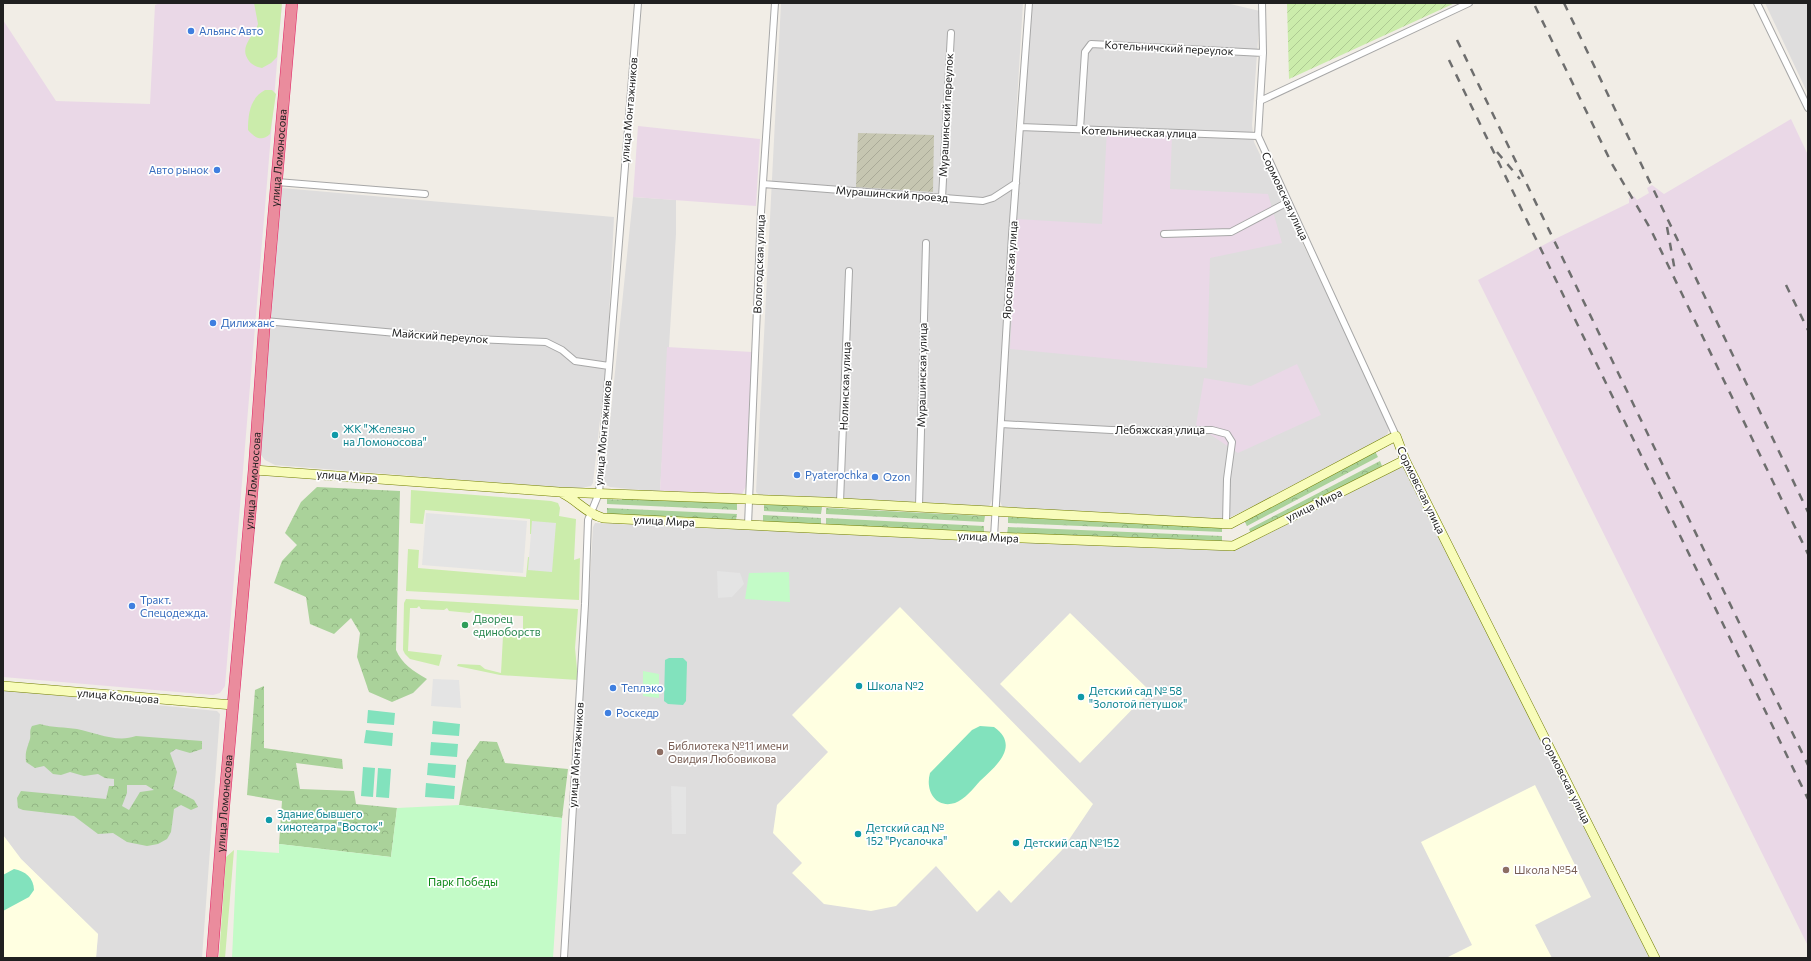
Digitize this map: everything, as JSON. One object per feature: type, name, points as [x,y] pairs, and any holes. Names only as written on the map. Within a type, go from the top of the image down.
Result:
[{"type":"highway","name":"улица Ломоносова","points":[[212,958],[223,809],[254,470],[292,3]]},
{"type":"street","name":"улица Монтажников","points":[[564,958],[590,513],[599,492],[638,3]]},
{"type":"street","name":"Вологодская улица","points":[[748,525],[763,184],[775,3]]},
{"type":"street","name":"Ярославская улица","points":[[994,537],[1028,3]]},
{"type":"street","name":"Сормовская улица","points":[[1262,3],[1263,53],[1258,136],[1396,436],[1405,460],[1655,958]]},
{"type":"street","points":[[1260,101],[1469,3]]},
{"type":"street","points":[[1757,3],[1808,108]]},
{"type":"street","name":"Мурашинский переулок","points":[[942,198],[951,33]]},
{"type":"street","name":"Котельничский переулок","points":[[1080,130],[1085,52],[1091,44],[1263,53]]},
{"type":"street","name":"Котельническая улица","points":[[1020,127],[1258,136]]},
{"type":"street","points":[[277,182],[425,194]]},
{"type":"street","name":"Мурашинский проезд","points":[[763,184],[983,201],[993,198],[1016,183]]},
{"type":"street","points":[[1164,234],[1232,232],[1288,202]]},
{"type":"street","name":"Мурашинская улица","points":[[919,506],[926,243]]},
{"type":"street","name":"Нолинская улица","points":[[840,502],[849,271]]},
{"type":"street","name":"Майский переулок","points":[[265,321],[451,338],[546,342],[575,361],[609,366]]},
{"type":"street","name":"Лебяжская улица","points":[[1001,424],[1110,430],[1212,430],[1227,434],[1232,442],[1227,479],[1226,524]]},
{"type":"street","name":"улица Мира","points":[[254,470],[559,492],[599,492],[840,502],[1230,524],[1396,436]]},
{"type":"street","name":"улица Мира","points":[[559,492],[572,498],[590,513],[603,518],[994,537],[1233,546],[1405,460]]},
{"type":"street","name":"улица Кольцова","points":[[3,686],[233,705]]},
{"type":"shaded area","points":[[160,3],[282,3],[225,686],[220,693],[213,695],[3,677],[3,20],[56,101],[150,104],[155,5]]},
{"type":"shaded area","points":[[781,3],[1023,3],[993,497],[989,507],[760,496],[756,492]]},
{"type":"shaded area","points":[[1032,3],[1226,3],[1260,11],[1252,125],[1254,142],[1389,424],[1388,433],[1381,440],[1226,519],[1005,509],[1002,506],[999,499],[1023,119]]},
{"type":"shaded area","points":[[1765,3],[1808,3],[1808,94]]},
{"type":"shaded area","points":[[1791,119],[1808,155],[1808,946],[1478,280],[1553,240],[1629,203],[1629,198],[1634,196],[1637,200],[1649,193],[1647,188],[1652,185],[1664,194]]},
{"type":"shaded area","points":[[638,126],[760,139],[756,206],[633,197]]},
{"type":"shaded area","points":[[1107,129],[1172,136],[1170,189],[1268,194],[1282,243],[1210,258],[1207,368],[1010,349],[1017,219],[1102,224]]},
{"type":"shaded area","points":[[858,133],[934,135],[933,192],[856,187]]},
{"type":"shaded area","points":[[282,188],[614,217],[607,357],[593,483],[591,486],[577,489],[275,465],[265,460],[261,455],[260,449]]},
{"type":"shaded area","points":[[633,197],[676,200],[676,234],[660,492],[610,487],[606,485],[604,479]]},
{"type":"shaded area","points":[[667,347],[752,352],[746,486],[742,494],[737,496],[660,492]]},
{"type":"shaded area","points":[[1297,364],[1321,415],[1238,453],[1196,425],[1204,378],[1251,386]]},
{"type":"shaded area","points":[[1400,466],[1404,466],[1650,958],[568,958],[593,527],[595,523],[1233,550]]},
{"type":"shaded area","points":[[426,513],[527,521],[523,573],[422,565]]},
{"type":"shaded area","points":[[532,521],[556,523],[552,572],[528,570]]},
{"type":"shaded area","points":[[717,571],[740,573],[744,584],[732,597],[718,598]]},
{"type":"shaded area","points":[[900,607],[1093,804],[1062,850],[1011,903],[999,890],[977,912],[936,866],[896,906],[871,911],[824,904],[792,873],[802,863],[773,833],[777,805],[828,752],[792,715]]},
{"type":"shaded area","points":[[1070,613],[1150,691],[1080,763],[1000,684]]},
{"type":"shaded area","points":[[433,679],[459,680],[461,708],[431,706]]},
{"type":"shaded area","points":[[3,690],[217,711],[220,714],[202,958],[96,958],[98,934],[21,859],[3,835]]},
{"type":"shaded area","name":"Школа №54","points":[[1535,785],[1591,897],[1535,925],[1552,958],[1446,958],[1472,945],[1421,842]]},
{"type":"shaded area","points":[[671,786],[686,787],[686,834],[672,834]]},
{"type":"shaded area","points":[[3,835],[21,859],[98,934],[96,958],[3,958]]},
{"type":"green space","points":[[254,3],[282,3],[277,57],[271,63],[262,68],[255,66],[250,62],[245,51],[246,46],[258,24]]},
{"type":"green space","points":[[1287,3],[1455,3],[1289,79]]},
{"type":"green space","points":[[265,90],[272,90],[276,94],[270,134],[264,138],[259,138],[248,130],[249,112],[256,97]]},
{"type":"green space","points":[[1375,451],[1378,457],[1247,526],[1244,520]]},
{"type":"green space","points":[[1380,461],[1382,466],[1251,534],[1249,529]]},
{"type":"green space","points":[[317,487],[400,491],[396,650],[398,655],[408,667],[427,679],[413,693],[392,702],[369,692],[357,657],[360,633],[351,618],[334,634],[310,624],[306,597],[274,583],[282,561],[297,545],[285,533],[301,502]]},
{"type":"green space","points":[[411,490],[551,501],[558,503],[560,508],[559,516],[576,519],[574,560],[580,558],[579,600],[406,591],[408,549],[419,550],[418,568],[526,577],[528,557],[541,559],[543,535],[530,534],[530,519],[425,510],[423,524],[410,523]]},
{"type":"green space","points":[[622,497],[737,503],[737,510],[607,504],[607,499],[622,500]]},
{"type":"green space","points":[[764,504],[822,507],[821,514],[764,511]]},
{"type":"green space","points":[[607,508],[737,514],[736,520],[607,515]]},
{"type":"green space","points":[[826,508],[985,516],[984,522],[826,514]]},
{"type":"green space","points":[[763,515],[821,518],[821,525],[763,522]]},
{"type":"green space","points":[[1008,517],[1222,527],[1222,532],[1008,523]]},
{"type":"green space","points":[[826,518],[984,526],[984,532],[826,525]]},
{"type":"green space","points":[[1008,527],[1222,536],[1222,541],[1007,534]]},
{"type":"green space","points":[[789,572],[790,602],[745,599],[749,573]]},
{"type":"green space","points":[[406,599],[578,609],[575,648],[578,680],[500,675],[457,666],[458,664],[480,665],[485,669],[501,673],[503,636],[523,635],[523,616],[502,615],[500,613],[497,615],[475,613],[473,610],[470,613],[449,611],[447,608],[444,610],[421,609],[419,606],[417,608],[410,608],[408,651],[442,655],[439,666],[410,659],[403,650],[404,603]]},
{"type":"green space","points":[[669,658],[683,658],[687,662],[686,701],[683,705],[668,704],[664,701],[665,660]]},
{"type":"green space","points":[[643,671],[659,674],[659,698],[643,696]]},
{"type":"green space","points":[[264,686],[264,748],[342,759],[343,769],[296,763],[300,789],[354,791],[356,804],[397,808],[391,857],[279,844],[282,801],[247,795],[255,690]]},
{"type":"green space","points":[[368,710],[395,713],[394,725],[367,723]]},
{"type":"green space","points":[[433,721],[460,724],[459,736],[432,734]]},
{"type":"green space","points":[[40,724],[77,729],[114,738],[129,738],[136,736],[202,741],[202,749],[190,753],[176,749],[170,753],[177,772],[173,789],[194,800],[198,807],[191,810],[181,805],[174,809],[171,832],[167,839],[158,844],[147,846],[127,842],[113,833],[98,834],[74,816],[23,810],[18,808],[17,798],[21,791],[106,799],[109,786],[114,786],[114,779],[105,778],[98,774],[84,776],[70,772],[61,775],[53,774],[44,766],[35,768],[26,762],[26,753],[32,726]],"holes":[[[127,785],[146,785],[154,790],[140,792],[129,810],[122,806],[127,793]]]},
{"type":"green space","points":[[980,726],[994,727],[1002,734],[1005,741],[1003,756],[969,794],[962,799],[955,803],[948,804],[937,801],[930,792],[930,773],[972,730]]},
{"type":"green space","points":[[366,730],[393,733],[392,746],[364,743]]},
{"type":"green space","points":[[480,741],[497,742],[505,763],[568,769],[562,818],[459,805],[467,760]]},
{"type":"green space","points":[[431,742],[458,744],[457,757],[430,755]]},
{"type":"green space","points":[[428,763],[456,765],[455,778],[427,775]]},
{"type":"green space","points":[[363,767],[375,768],[373,797],[361,796]]},
{"type":"green space","points":[[378,768],[391,769],[389,798],[376,797]]},
{"type":"green space","points":[[426,783],[455,786],[454,799],[425,797]]},
{"type":"green space","name":"Парк Победы","points":[[459,805],[562,818],[553,958],[232,958],[237,850],[279,853],[279,844],[391,857],[397,808]]},
{"type":"green space","points":[[234,850],[225,958],[219,958],[226,857]]},
{"type":"green space","points":[[14,869],[22,871],[31,879],[34,890],[29,897],[3,911],[3,875]]},
{"type":"railway","points":[[1564,3],[1808,512]]},
{"type":"railway","points":[[1535,6],[1612,164],[1650,228],[1808,554]]},
{"type":"railway","points":[[1457,40],[1808,765]]},
{"type":"railway","points":[[1449,60],[1808,799]]},
{"type":"railway","points":[[1497,152],[1520,179]]},
{"type":"railway","points":[[1667,227],[1675,271]]},
{"type":"railway","points":[[1786,285],[1808,330]]},
{"type":"place","name":"Альянс Авто","points":[[191,31]]},
{"type":"place","name":"Авто рынок","points":[[217,170]]},
{"type":"place","name":"Дилижанс","points":[[213,323]]},
{"type":"place","name":"ЖК \"Железно на Ломоносова\"","points":[[335,435]]},
{"type":"place","name":"Pyaterochka","points":[[797,475]]},
{"type":"place","name":"Ozon","points":[[875,477]]},
{"type":"place","name":"Тракт. Спецодежда.","points":[[132,606]]},
{"type":"place","name":"Дворец единоборств","points":[[465,625]]},
{"type":"place","name":"Школа №2","points":[[859,686]]},
{"type":"place","name":"Теплэко","points":[[613,688]]},
{"type":"place","name":"Детский сад № 58 \"Золотой петушок\"","points":[[1081,697]]},
{"type":"place","name":"Роскедр","points":[[608,713]]},
{"type":"place","name":"Библиотека №11 имени Овидия Любовикова","points":[[660,752]]},
{"type":"place","name":"Здание бывшего кинотеатра \"Восток\"","points":[[269,820]]},
{"type":"place","name":"Детский сад № 152 \"Русалочка\"","points":[[858,834]]},
{"type":"place","name":"Детский сад №152","points":[[1016,843]]},
{"type":"place","name":"Школа №54","points":[[1506,870]]}]
